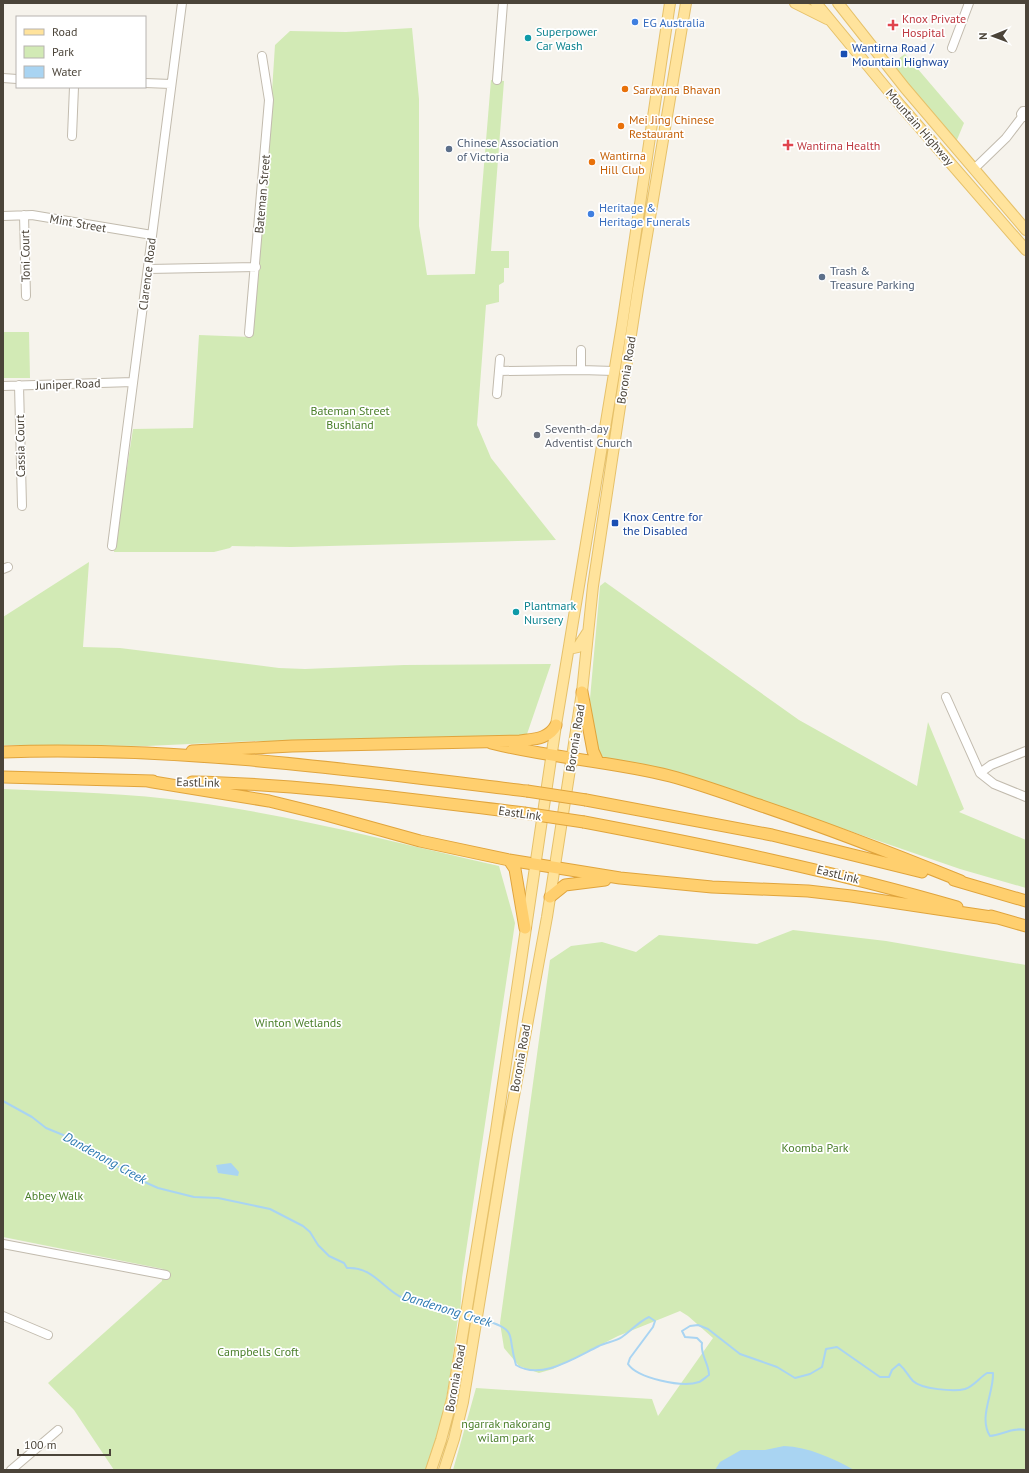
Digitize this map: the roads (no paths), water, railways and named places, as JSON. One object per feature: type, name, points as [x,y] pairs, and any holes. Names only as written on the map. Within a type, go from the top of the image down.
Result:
[{"type":"highway","points":[[582,692],[593,752],[598,762]]},
{"type":"highway","points":[[157,754],[292,746],[491,743],[542,738],[550,733],[556,725]]},
{"type":"highway","points":[[491,743],[518,750],[552,754],[670,776],[724,793],[875,846],[960,882]]},
{"type":"highway","name":"EastLink","points":[[3,752],[157,754],[312,766],[526,791],[586,800],[772,835],[960,882],[1026,901]]},
{"type":"highway","name":"EastLink","points":[[3,777],[236,783],[335,791],[524,813],[584,822],[711,846],[790,863],[895,888],[1026,926]]},
{"type":"highway","points":[[147,781],[269,801],[326,815],[420,842],[555,868],[620,878],[712,887],[808,891],[998,918]]},
{"type":"highway","points":[[509,860],[515,869],[525,928]]},
{"type":"highway","points":[[550,897],[565,885],[620,878]]},
{"type":"main road","name":"Boronia Road","points":[[431,1470],[447,1419],[468,1304],[496,1131],[556,725],[614,371],[670,3]]},
{"type":"main road","name":"Boronia Road","points":[[444,1470],[460,1414],[476,1326],[507,1134],[555,868],[582,692],[595,575],[609,481],[641,274],[686,3]]},
{"type":"main road","points":[[795,3],[828,19]]},
{"type":"main road","name":"Mountain Highway","points":[[816,3],[901,106],[1026,250]]},
{"type":"main road","name":"Mountain Highway","points":[[838,3],[1026,230]]},
{"type":"main road","points":[[648,150],[662,153]]},
{"type":"main road","points":[[594,486],[609,481]]},
{"type":"main road","points":[[581,573],[595,575]]},
{"type":"main road","points":[[569,649],[578,647],[588,631]]},
{"type":"main road","points":[[496,1131],[507,1134]]},
{"type":"street","name":"Clarence Road","points":[[112,546],[182,3]]},
{"type":"street","points":[[498,80],[503,3]]},
{"type":"street","points":[[952,48],[969,3]]},
{"type":"street","name":"Bateman Street","points":[[249,334],[256,267],[269,100],[262,56]]},
{"type":"street","points":[[3,78],[16,79]]},
{"type":"street","points":[[146,83],[171,84]]},
{"type":"street","points":[[72,136],[74,88]]},
{"type":"street","points":[[974,169],[1006,138],[1025,112]]},
{"type":"street","name":"Mint Street","points":[[3,216],[24,215],[152,235]]},
{"type":"street","name":"Toni Court","points":[[24,215],[26,296]]},
{"type":"street","points":[[148,269],[256,267]]},
{"type":"street","points":[[581,350],[581,370]]},
{"type":"street","points":[[497,394],[500,359]]},
{"type":"street","points":[[499,371],[614,371]]},
{"type":"street","name":"Juniper Road","points":[[3,386],[133,382]]},
{"type":"street","name":"Cassia Court","points":[[19,385],[22,506]]},
{"type":"street","points":[[946,697],[980,773],[994,784],[1026,797]]},
{"type":"street","points":[[980,773],[991,765],[1026,751]]},
{"type":"street","points":[[3,1244],[166,1275]]},
{"type":"street","points":[[3,1316],[48,1336]]},
{"type":"street","points":[[12,1470],[58,1430]]},
{"type":"water","points":[[231,1163],[239,1172],[238,1176],[218,1173],[216,1165]]},
{"type":"water","points":[[784,1446],[802,1448],[820,1454],[838,1461],[854,1470],[715,1470],[720,1462],[741,1450],[765,1450]]},
{"type":"waterway","name":"Dandenong Creek","points":[[3,1101],[32,1117],[46,1128],[73,1139],[140,1180],[158,1188],[194,1197],[218,1198],[270,1209],[303,1226],[310,1232],[318,1245],[329,1256],[344,1263],[347,1268],[356,1268],[364,1271],[378,1279],[396,1294],[410,1301],[433,1308],[463,1314]]},
{"type":"waterway","name":"Dandenong Creek","points":[[479,1318],[492,1322],[506,1330],[511,1339],[516,1365],[526,1369],[547,1369],[558,1366],[602,1345],[619,1339],[641,1321],[649,1317],[655,1321],[653,1327],[630,1358],[628,1364],[640,1374],[671,1383],[691,1384],[699,1382],[709,1375],[708,1367],[702,1351],[702,1343],[697,1338],[685,1337],[682,1331],[690,1326],[698,1325],[708,1329],[740,1354],[777,1367],[795,1378],[810,1374],[822,1367],[826,1349],[837,1347],[880,1377],[889,1377],[892,1370],[899,1364],[913,1381],[917,1384],[930,1388],[946,1390],[965,1389],[987,1373],[993,1373],[993,1381],[986,1413],[987,1429],[990,1436],[1012,1430],[1026,1430]]},
{"type":"place","name":"EG Australia","points":[[635,22]]},
{"type":"place","name":"Knox Private Hospital","points":[[893,25]]},
{"type":"place","name":"Superpower Car Wash","points":[[528,38]]},
{"type":"place","name":"Wantirna Road / Mountain Highway","points":[[844,54]]},
{"type":"place","name":"Saravana Bhavan","points":[[625,89]]},
{"type":"place","name":"Mei Jing Chinese Restaurant","points":[[621,126]]},
{"type":"place","name":"Wantirna Health","points":[[788,145]]},
{"type":"place","name":"Chinese Association of Victoria","points":[[449,149]]},
{"type":"place","name":"Wantirna Hill Club","points":[[592,162]]},
{"type":"place","name":"Heritage & Heritage Funerals","points":[[591,214]]},
{"type":"place","name":"Trash & Treasure Parking","points":[[822,277]]},
{"type":"place","name":"Seventh-day Adventist Church","points":[[537,435]]},
{"type":"place","name":"Knox Centre for the Disabled","points":[[615,523]]},
{"type":"place","name":"Plantmark Nursery","points":[[516,612]]},
{"type":"park label","name":"Bateman Street Bushland","points":[[350,417]]},
{"type":"park label","name":"Winton Wetlands","points":[[298,1022]]},
{"type":"park label","name":"Koomba Park","points":[[815,1147]]},
{"type":"park label","name":"Abbey Walk","points":[[54,1195]]},
{"type":"park label","name":"Campbells Croft","points":[[258,1351]]},
{"type":"park label","name":"ngarrak nakorang wilam park","points":[[506,1430]]}]
